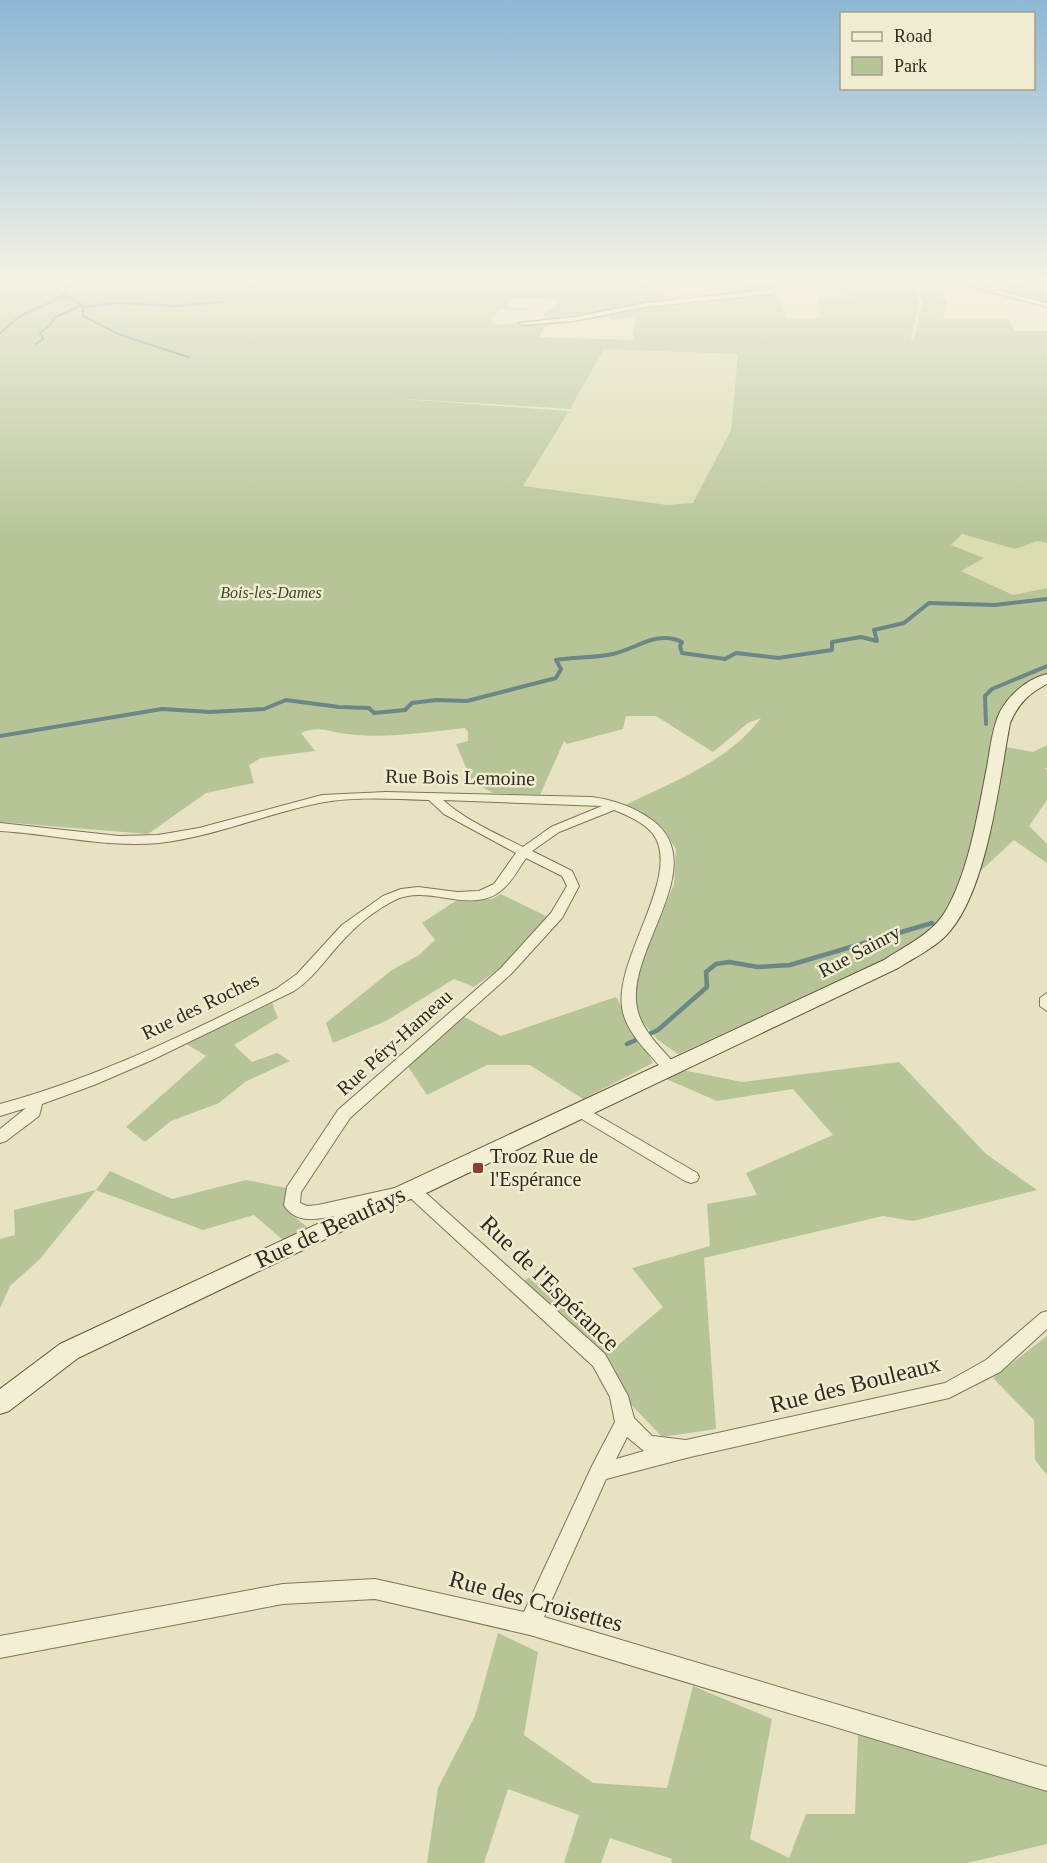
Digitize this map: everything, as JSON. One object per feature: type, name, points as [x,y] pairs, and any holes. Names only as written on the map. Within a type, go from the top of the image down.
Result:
[{"type":"street","name":"Rue Sainry","points":[[670,1068],[891,964],[944,926],[962,896],[975,853],[1008,706],[1026,688],[1047,678]]},
{"type":"street","name":"Rue Bois Lemoine","points":[[0,826],[106,837],[156,839],[208,830],[325,799],[362,795],[504,796],[615,805],[660,834],[668,853],[667,875],[628,983],[628,1006],[639,1029],[670,1068]]},
{"type":"street","name":"Rue Péry-Hameau","points":[[405,1192],[375,1196],[316,1213],[299,1211],[292,1205],[293,1191],[344,1114],[506,971],[557,915],[573,886],[567,874],[480,830],[456,816],[432,796]]},
{"type":"street","points":[[525,851],[551,831],[615,805]]},
{"type":"street","name":"Rue des Roches","points":[[0,1110],[46,1099],[190,1036],[296,983],[343,932],[391,897],[411,889],[429,890],[460,898],[479,897],[497,889],[525,851]]},
{"type":"street","points":[[1047,998],[1047,1006]]},
{"type":"street","name":"Rue de Beaufays","points":[[0,1403],[69,1351],[670,1068]]},
{"type":"street","points":[[0,1137],[34,1112],[34,1102]]},
{"type":"street","points":[[579,1111],[691,1177]]},
{"type":"street","name":"Rue de l'Espérance","points":[[405,1192],[599,1360],[619,1396],[625,1422]]},
{"type":"street","name":"Rue des Bouleaux","points":[[599,1472],[690,1448],[949,1390],[993,1365],[1047,1318]]},
{"type":"street","points":[[530,1624],[599,1472],[625,1422]]},
{"type":"street","name":"Rue des Bouleaux","points":[[625,1422],[647,1444],[690,1448]]},
{"type":"street","name":"Rue des Croisettes","points":[[0,1647],[283,1594],[375,1589],[530,1624],[1047,1779]]},
{"type":"green space","name":"Bois-les-Dames","points":[[0,365],[595,365],[570,409],[389,398],[569,411],[523,486],[668,505],[693,503],[731,430],[737,365],[1047,365],[1047,543],[1038,541],[1015,549],[962,534],[951,545],[984,558],[961,571],[1013,595],[1047,588],[1047,678],[1008,706],[969,866],[937,926],[888,959],[678,1054],[658,1040],[638,1017],[632,989],[674,884],[676,849],[661,827],[625,805],[716,759],[733,747],[761,718],[748,723],[713,752],[656,716],[626,716],[623,729],[567,744],[564,741],[540,795],[493,793],[472,781],[456,744],[468,741],[468,732],[465,728],[376,736],[324,730],[307,731],[301,733],[315,751],[261,758],[249,765],[254,783],[206,793],[148,834],[0,822]]},
{"type":"green space","points":[[595,365],[737,365],[731,430],[693,503],[668,505],[522,486]]},
{"type":"green space","points":[[961,534],[1015,549],[1038,541],[1047,543],[1047,588],[1013,595],[961,571],[983,558],[951,545]]},
{"type":"green space","points":[[1047,745],[1047,768],[1044,768],[1047,770],[1047,800],[1029,826],[1047,844],[1047,863],[1014,840],[976,875],[1006,747],[1033,752]]},
{"type":"green space","points":[[501,894],[548,917],[503,966],[474,987],[454,979],[386,1021],[333,1043],[326,1023],[392,970],[419,955],[435,940],[422,923],[457,900],[492,899]]},
{"type":"green space","points":[[616,997],[653,1063],[583,1099],[530,1065],[487,1065],[427,1095],[407,1065],[464,1017],[501,1036]]},
{"type":"green space","points":[[272,1003],[278,1018],[234,1045],[252,1062],[277,1053],[290,1061],[245,1082],[219,1103],[171,1121],[145,1142],[126,1127],[206,1056],[185,1043]]},
{"type":"green space","points":[[899,1062],[986,1154],[1037,1190],[913,1221],[883,1216],[704,1258],[716,1429],[662,1437],[625,1398],[605,1363],[524,1281],[532,1275],[606,1348],[617,1346],[663,1307],[632,1268],[710,1246],[707,1204],[757,1195],[746,1173],[833,1135],[793,1089],[717,1101],[664,1078],[683,1070],[742,1082]]},
{"type":"green space","points":[[110,1171],[172,1199],[246,1180],[286,1188],[286,1210],[307,1227],[283,1240],[254,1215],[203,1230],[96,1190]]},
{"type":"green space","points":[[96,1190],[39,1260],[10,1286],[0,1308],[0,1239],[15,1235],[14,1210]]},
{"type":"green space","points":[[1047,1336],[1047,1475],[1035,1460],[1034,1420],[993,1378]]},
{"type":"green space","points":[[498,1633],[538,1652],[524,1735],[593,1783],[667,1788],[693,1686],[772,1719],[750,1839],[789,1858],[806,1814],[855,1814],[858,1735],[1047,1790],[1047,1844],[967,1863],[671,1863],[672,1859],[610,1838],[601,1863],[564,1863],[579,1815],[508,1789],[484,1863],[427,1863],[438,1788],[475,1716]]},
{"type":"waterway","points":[[0,736],[162,709],[210,712],[264,709],[286,700],[339,707],[369,708],[374,713],[405,710],[412,703],[436,700],[467,701],[556,678],[561,669],[556,660],[613,654],[656,639],[673,639],[682,642],[680,646],[682,653],[725,659],[736,653],[778,658],[832,650],[832,642],[861,637],[877,641],[874,630],[904,623],[929,603],[995,605],[1047,599]]},
{"type":"waterway","points":[[986,724],[985,696],[992,689],[1047,666]]},
{"type":"waterway","points":[[627,1044],[658,1030],[707,987],[706,972],[716,964],[729,962],[758,967],[790,965],[932,923]]},
{"type":"place","name":"Trooz Rue de l'Espérance","points":[[478,1168]]}]
